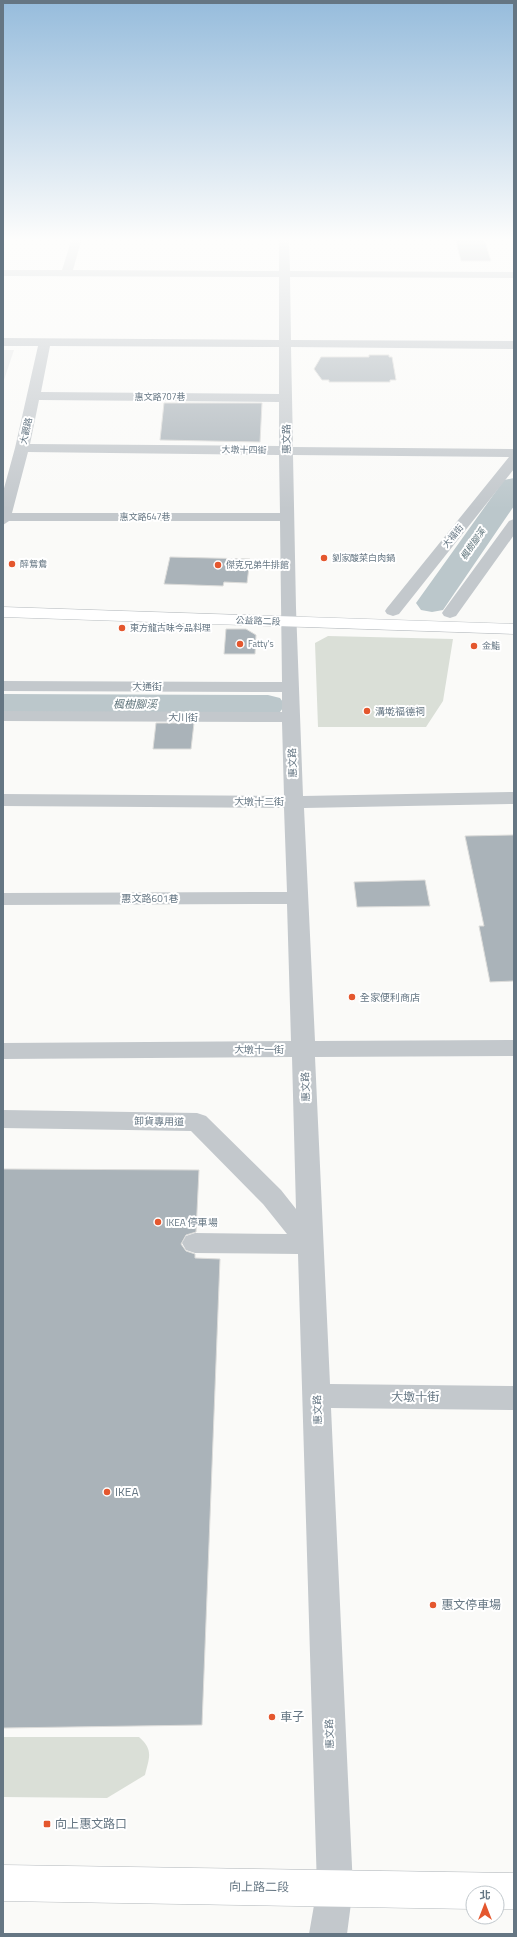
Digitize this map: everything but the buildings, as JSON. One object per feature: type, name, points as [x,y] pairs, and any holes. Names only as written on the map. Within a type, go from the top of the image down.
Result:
[{"type":"main road","name":"公益路二段","points":[[3,599],[514,629]]},
{"type":"main road","name":"公益路二段","points":[[3,612],[288,615],[393,611],[514,615]]},
{"type":"main road","name":"向上路二段","points":[[3,1883],[514,1891]]},
{"type":"street","name":"惠文路","points":[[286,328],[286,451],[290,687],[335,1888],[328,1934]]},
{"type":"street","points":[[3,342],[514,345]]},
{"type":"street","name":"大觀路","points":[[3,519],[22,448],[45,342]]},
{"type":"street","name":"惠文路707巷","points":[[34,396],[286,398]]},
{"type":"street","name":"大墩十四街","points":[[22,448],[514,453]]},
{"type":"street","name":"大福街","points":[[393,611],[514,460]]},
{"type":"street","name":"惠文路647巷","points":[[3,519],[287,517]]},
{"type":"street","points":[[450,613],[514,524]]},
{"type":"street","name":"大通街","points":[[3,686],[290,687]]},
{"type":"street","name":"大川街","points":[[3,716],[291,717]]},
{"type":"street","name":"大墩十二街","points":[[3,800],[294,802],[514,798]]},
{"type":"street","name":"惠文路601巷","points":[[3,899],[297,898]]},
{"type":"street","name":"大墩十一街","points":[[3,1051],[514,1048]]},
{"type":"street","name":"卸貨專用道","points":[[3,1119],[197,1122],[272,1197],[311,1244]]},
{"type":"street","points":[[195,1243],[311,1244]]},
{"type":"street","name":"大墩十街","points":[[316,1396],[514,1398]]},
{"type":"shaded area","points":[[3,350],[14,350],[3,383]]},
{"type":"shaded area","points":[[328,636],[453,639],[443,701],[426,727],[318,727],[315,643]]},
{"type":"shaded area","points":[[3,1737],[139,1737],[149,1750],[149,1759],[145,1775],[107,1798],[3,1797]]},
{"type":"waterway","name":"楓樹腳溪","points":[[432,603],[514,486]]},
{"type":"waterway","name":"楓樹腳溪","points":[[3,704],[268,705]]},
{"type":"place","name":"劉家酸菜白肉鍋","points":[[324,558]]},
{"type":"place","name":"醉鴛鴦","points":[[12,564]]},
{"type":"place","name":"傑克兄弟牛排館","points":[[218,565]]},
{"type":"place","name":"東方龍古味今品料理","points":[[122,628]]},
{"type":"place","name":"Fatty's","points":[[240,644]]},
{"type":"place","name":"金鮨","points":[[474,646]]},
{"type":"place","name":"溝墘福德祠","points":[[367,711]]},
{"type":"place","name":"全家便利商店","points":[[352,997]]},
{"type":"place","name":"IKEA 停車場","points":[[158,1222]]},
{"type":"place","name":"IKEA","points":[[107,1492]]},
{"type":"place","name":"惠文停車場","points":[[433,1605]]},
{"type":"place","name":"車子","points":[[272,1717]]},
{"type":"place","name":"向上惠文路口","points":[[47,1824]]}]
